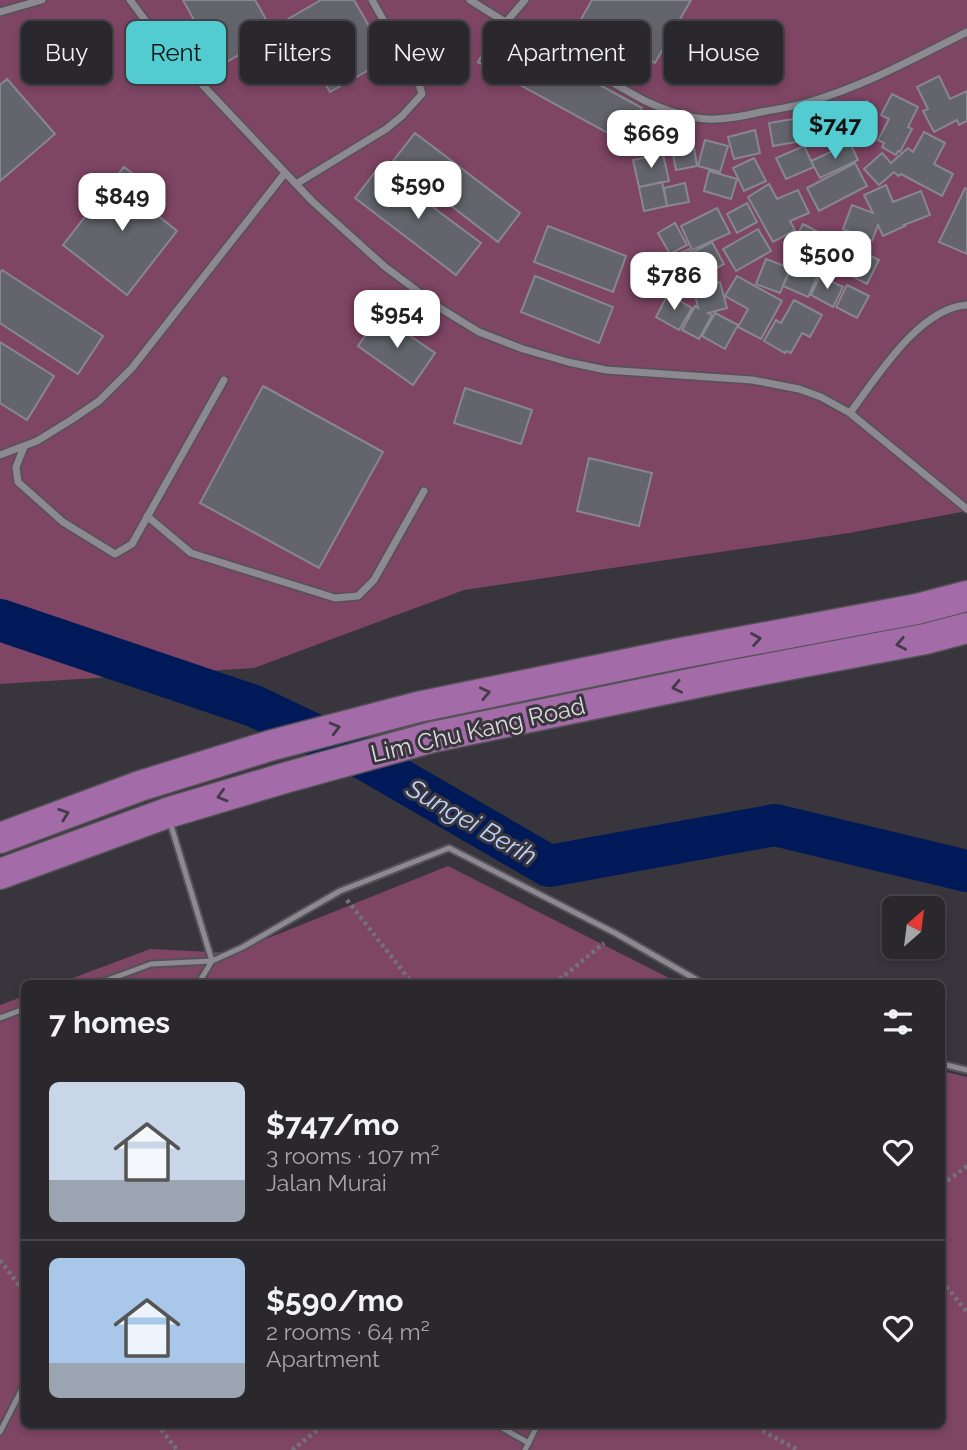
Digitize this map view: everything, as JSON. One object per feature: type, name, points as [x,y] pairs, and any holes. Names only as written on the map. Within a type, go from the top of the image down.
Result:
[{"type":"main road","name":"Lim Chu Kang Road","points":[[0,838],[140,786],[269,746],[418,707],[676,654],[917,609],[967,596]]},
{"type":"main road","name":"Lim Chu Kang Road","points":[[0,874],[167,813],[433,737],[925,639],[967,628]]},
{"type":"main road","points":[[676,654],[704,654],[719,659],[727,665],[729,676]]},
{"type":"street","points":[[17,0],[26,4]]},
{"type":"street","points":[[0,12],[42,0]]},
{"type":"street","points":[[130,0],[160,40],[312,201],[384,266],[440,308],[479,332],[523,349],[607,370],[752,380],[799,389],[821,397],[850,413],[967,509]]},
{"type":"street","points":[[296,184],[386,129],[422,94],[418,81],[372,0]]},
{"type":"street","points":[[470,0],[504,21]]},
{"type":"street","points":[[507,21],[525,0]]},
{"type":"street","points":[[616,84],[675,113],[709,119],[734,118],[805,104],[825,97],[967,33]]},
{"type":"street","points":[[0,455],[24,446],[59,427],[99,401],[132,368],[285,173]]},
{"type":"street","points":[[850,413],[904,342],[939,313],[967,305]]},
{"type":"street","points":[[24,446],[16,467],[18,482],[63,522],[115,554],[132,544],[224,380]]},
{"type":"street","points":[[147,516],[191,553],[335,598],[358,596],[374,580],[424,491]]},
{"type":"lane","points":[[167,813],[212,961],[200,980]]},
{"type":"lane","points":[[108,980],[151,964],[212,961],[243,947],[340,891],[449,848],[615,933],[697,980]]},
{"type":"lane","points":[[0,1018],[21,1010]]},
{"type":"lane","points":[[945,1065],[967,1070]]},
{"type":"lane","points":[[0,1432],[21,1391]]},
{"type":"lane","points":[[502,1428],[529,1443]]},
{"type":"lane","points":[[525,1450],[536,1428]]},
{"type":"path","points":[[340,891],[410,980]]},
{"type":"path","points":[[559,980],[615,933]]},
{"type":"path","points":[[945,1183],[967,1166]]},
{"type":"path","points":[[0,1260],[21,1288]]},
{"type":"path","points":[[945,1285],[967,1312]]},
{"type":"path","points":[[160,1428],[177,1450]]},
{"type":"path","points":[[292,1450],[320,1428]]},
{"type":"path","points":[[757,1428],[798,1450]]},
{"type":"shaded area","points":[[0,0],[967,0],[967,511],[849,533],[464,590],[254,668],[0,684]]},
{"type":"shaded area","points":[[448,866],[673,980],[68,980],[150,949],[231,953]]},
{"type":"shaded area","points":[[21,997],[21,1428],[945,1428],[945,1072],[967,1077],[967,1450],[0,1450],[0,1005]]},
{"type":"building","points":[[183,0],[255,0],[267,21],[240,21],[240,54],[226,62],[226,21],[194,21]]},
{"type":"building","points":[[321,0],[354,0],[369,26],[369,70],[355,78],[355,21],[288,19]]},
{"type":"building","points":[[592,0],[691,0],[679,21],[664,21],[664,47],[655,63],[650,60],[650,21],[580,21]]},
{"type":"building","points":[[939,76],[950,99],[967,91],[967,121],[959,125],[957,120],[934,132],[923,111],[928,109],[917,87]]},
{"type":"building","points":[[7,79],[55,134],[0,181],[0,85]]},
{"type":"building","points":[[325,84],[344,84],[330,92]]},
{"type":"building","points":[[518,84],[598,84],[642,108],[624,142]]},
{"type":"building","points":[[892,94],[918,107],[908,127],[912,129],[896,155],[882,147],[884,143],[878,140],[889,119],[881,115]]},
{"type":"building","points":[[867,101],[876,122],[852,133],[843,112]]},
{"type":"building","points":[[841,116],[850,140],[833,147],[823,123]]},
{"type":"building","points":[[799,118],[802,141],[773,146],[769,123]]},
{"type":"building","points":[[755,130],[760,153],[734,159],[728,137]]},
{"type":"building","points":[[924,132],[945,143],[934,164],[953,174],[942,196],[894,172],[879,185],[864,169],[882,153],[891,163],[908,148],[913,152]]},
{"type":"building","points":[[415,133],[520,213],[498,242],[393,161]]},
{"type":"building","points":[[705,140],[728,146],[720,172],[698,166]]},
{"type":"building","points":[[693,141],[697,166],[676,170],[671,144]]},
{"type":"building","points":[[850,143],[858,160],[820,178],[811,161]]},
{"type":"building","points":[[804,146],[814,167],[786,179],[776,158]]},
{"type":"building","points":[[663,154],[669,181],[639,187],[633,160]]},
{"type":"building","points":[[754,158],[766,181],[744,191],[733,168]]},
{"type":"building","points":[[855,163],[867,186],[819,211],[807,188]]},
{"type":"building","points":[[124,167],[157,192],[146,206],[177,231],[127,295],[63,245]]},
{"type":"building","points":[[379,167],[481,243],[456,275],[355,198]]},
{"type":"building","points":[[709,171],[737,179],[731,199],[704,191]]},
{"type":"building","points":[[662,182],[667,206],[644,211],[639,187]]},
{"type":"building","points":[[685,183],[689,202],[667,206],[664,188]]},
{"type":"building","points":[[769,184],[777,199],[798,190],[809,213],[790,221],[795,230],[773,242],[748,197]]},
{"type":"building","points":[[886,185],[893,202],[921,191],[930,215],[883,236],[878,225],[872,241],[843,229],[852,205],[873,213],[864,195]]},
{"type":"building","points":[[965,188],[967,189],[967,254],[939,242]]},
{"type":"building","points":[[747,203],[757,222],[737,233],[727,214]]},
{"type":"building","points":[[717,208],[730,233],[692,250],[681,226]]},
{"type":"building","points":[[675,223],[687,245],[670,254],[658,233]]},
{"type":"building","points":[[803,224],[824,235],[811,258],[791,247]]},
{"type":"building","points":[[548,226],[626,256],[613,292],[534,262]]},
{"type":"building","points":[[758,229],[771,251],[736,271],[723,249]]},
{"type":"building","points":[[836,238],[879,260],[867,284],[824,262]]},
{"type":"building","points":[[712,242],[724,264],[704,275],[692,253]]},
{"type":"building","points":[[689,249],[700,273],[683,281],[672,257]]},
{"type":"building","points":[[666,255],[678,274],[656,288],[644,269]]},
{"type":"building","points":[[766,259],[790,268],[780,293],[756,284]]},
{"type":"building","points":[[794,262],[819,273],[808,297],[783,286]]},
{"type":"building","points":[[2,270],[103,336],[78,374],[0,323]]},
{"type":"building","points":[[535,276],[613,307],[599,343],[521,312]]},
{"type":"building","points":[[737,276],[782,301],[761,339],[738,327],[748,309],[725,296]]},
{"type":"building","points":[[820,276],[843,287],[833,307],[811,295]]},
{"type":"building","points":[[720,282],[727,308],[708,313],[712,315],[699,339],[682,330],[695,306],[698,308],[694,289]]},
{"type":"building","points":[[847,285],[869,296],[857,318],[836,307]]},
{"type":"building","points":[[668,294],[692,308],[679,330],[656,317]]},
{"type":"building","points":[[794,300],[822,315],[810,337],[802,333],[791,353],[785,353],[764,341],[776,320],[781,323]]},
{"type":"building","points":[[715,313],[738,325],[725,349],[702,336]]},
{"type":"building","points":[[380,315],[435,353],[413,385],[358,346]]},
{"type":"building","points":[[0,342],[54,376],[27,420],[0,403]]},
{"type":"building","points":[[263,386],[383,452],[319,568],[200,503]]},
{"type":"building","points":[[465,388],[532,410],[521,444],[454,423]]},
{"type":"building","points":[[589,458],[652,473],[639,526],[577,511]]},
{"type":"waterway","name":"Sungei Berih","points":[[0,620],[254,706],[361,757],[549,866],[775,825],[967,871]]}]
